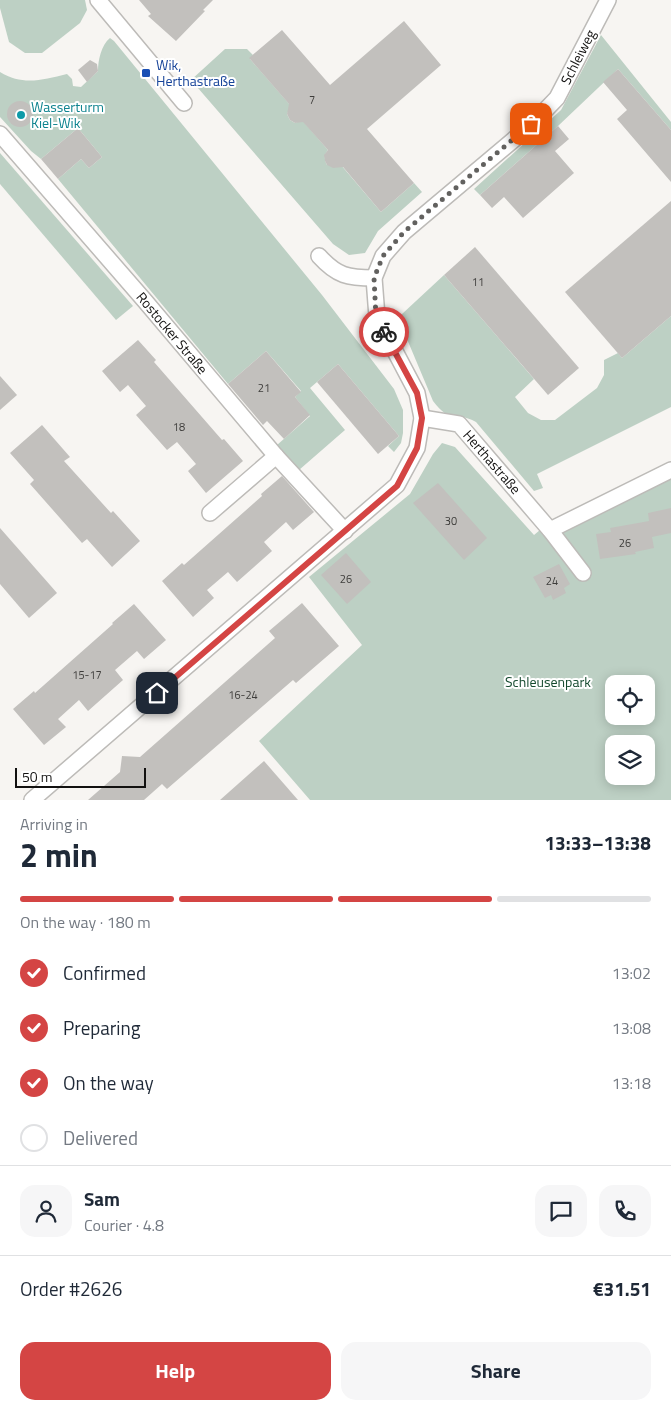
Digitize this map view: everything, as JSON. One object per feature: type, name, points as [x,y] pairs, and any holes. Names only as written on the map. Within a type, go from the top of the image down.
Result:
[{"type":"street","points":[[98,0],[184,103]]},
{"type":"street","name":"Schleiweg","points":[[374,278],[383,256],[404,232],[531,124],[557,98],[608,0]]},
{"type":"street","name":"Rostocker Straße","points":[[0,134],[276,456],[345,531]]},
{"type":"street","points":[[32,800],[397,486],[417,448],[422,418],[417,393],[376,317],[374,278],[350,278],[329,267],[319,256]]},
{"type":"street","name":"Herthastraße","points":[[422,418],[459,424],[550,530],[583,573]]},
{"type":"street","points":[[210,513],[276,456]]},
{"type":"street","points":[[550,530],[671,470]]},
{"type":"green space","points":[[0,0],[85,0],[87,10],[80,23],[42,53],[25,53],[9,42],[0,8]]},
{"type":"green space","points":[[601,35],[671,122],[671,130],[618,69],[558,126],[480,195],[474,189],[561,110]]},
{"type":"green space","points":[[110,38],[322,295],[394,389],[403,410],[403,433],[401,443],[394,452],[388,446],[399,436],[338,364],[310,388],[345,430],[299,470],[277,445],[310,416],[295,397],[301,391],[266,351],[228,384],[58,179],[81,159],[89,168],[102,157],[78,128],[41,159],[31,151],[0,117],[0,72],[25,80],[41,80],[67,74],[72,79],[73,86],[81,87],[98,71],[102,49]]},
{"type":"green space","points":[[225,49],[247,49],[253,55],[250,59],[291,106],[287,114],[290,120],[295,123],[302,120],[328,150],[325,157],[327,165],[341,165],[381,212],[414,183],[422,192],[378,231],[365,253],[349,255],[333,244],[191,80]]},
{"type":"green space","points":[[0,153],[133,306],[116,320],[0,184]]},
{"type":"green space","points":[[444,275],[534,379],[515,397],[528,413],[541,420],[555,420],[597,388],[604,375],[604,360],[618,353],[622,358],[671,316],[671,407],[537,474],[543,488],[534,491],[476,422],[444,413],[433,401],[399,320],[402,314]]},
{"type":"green space","name":"Schleusenpark","points":[[442,443],[455,447],[534,535],[546,525],[671,470],[671,800],[310,800],[259,741],[362,645],[309,577],[410,494],[433,454]]},
{"type":"building","points":[[139,0],[213,0],[176,41],[148,16],[151,14]]},
{"type":"building","points":[[404,21],[441,65],[367,129],[414,183],[381,212],[343,167],[333,168],[327,165],[324,155],[328,150],[303,122],[295,123],[290,120],[287,114],[289,104],[249,58],[282,30],[330,85]]},
{"type":"building","points":[[90,60],[97,64],[98,71],[87,82],[78,70]]},
{"type":"building","points":[[618,69],[671,130],[671,182],[617,119],[627,110],[603,82]]},
{"type":"building","name":"Wasserturm Kiel-Wik","points":[[20,101],[29,105],[33,114],[29,123],[20,127],[11,123],[7,114],[11,105]]},
{"type":"building","points":[[558,126],[569,139],[555,151],[574,173],[523,218],[504,197],[492,208],[480,195]]},
{"type":"building","points":[[78,128],[102,157],[89,168],[81,159],[58,179],[41,159]]},
{"type":"building","points":[[671,201],[671,316],[622,358],[565,292]]},
{"type":"building","points":[[475,247],[579,368],[548,395],[444,275]]},
{"type":"building","points":[[138,340],[156,360],[154,362],[222,440],[224,439],[243,461],[206,493],[188,471],[196,464],[177,442],[167,450],[136,415],[146,406],[128,385],[120,392],[102,371]]},
{"type":"building","points":[[266,351],[301,392],[295,397],[310,415],[284,439],[267,421],[263,425],[228,384]]},
{"type":"building","points":[[338,364],[399,436],[378,454],[317,382]]},
{"type":"building","points":[[0,376],[17,395],[0,410]]},
{"type":"building","points":[[42,425],[70,457],[64,461],[111,513],[113,511],[140,541],[112,567],[87,539],[82,543],[30,484],[34,480],[10,453]]},
{"type":"building","points":[[282,476],[314,512],[293,530],[286,522],[264,542],[272,551],[237,582],[228,572],[207,590],[214,598],[193,617],[162,581],[182,563],[184,565]]},
{"type":"building","points":[[438,483],[487,538],[464,560],[413,503]]},
{"type":"building","points":[[671,508],[671,533],[652,537],[654,548],[635,552],[636,554],[600,559],[596,534],[611,532],[610,528],[649,521],[648,513]]},
{"type":"building","points":[[0,528],[57,593],[29,618],[0,584]]},
{"type":"building","points":[[346,553],[371,582],[347,604],[321,575]]},
{"type":"building","points":[[559,564],[570,584],[564,588],[566,593],[553,600],[551,595],[545,598],[533,577]]},
{"type":"building","points":[[302,603],[339,646],[296,683],[293,680],[167,789],[162,784],[144,800],[88,800],[120,772],[122,756],[140,757],[275,638],[269,631]]},
{"type":"building","points":[[134,604],[166,640],[144,659],[137,651],[115,670],[123,680],[88,711],[79,700],[58,719],[66,727],[44,745],[13,709],[34,691],[35,693]]},
{"type":"building","points":[[264,761],[298,800],[220,800]]},
{"type":"way so far","points":[[384,332],[376,317],[374,278],[383,256],[404,232],[531,124]]},
{"type":"place","name":"Wik, Herthastraße","points":[[146,73]]},
{"type":"place","name":"Wasserturm Kiel-Wik","points":[[21,115]]},
{"type":"route","points":[[157,693],[397,486],[417,448],[422,418],[417,393],[384,332]]}]
